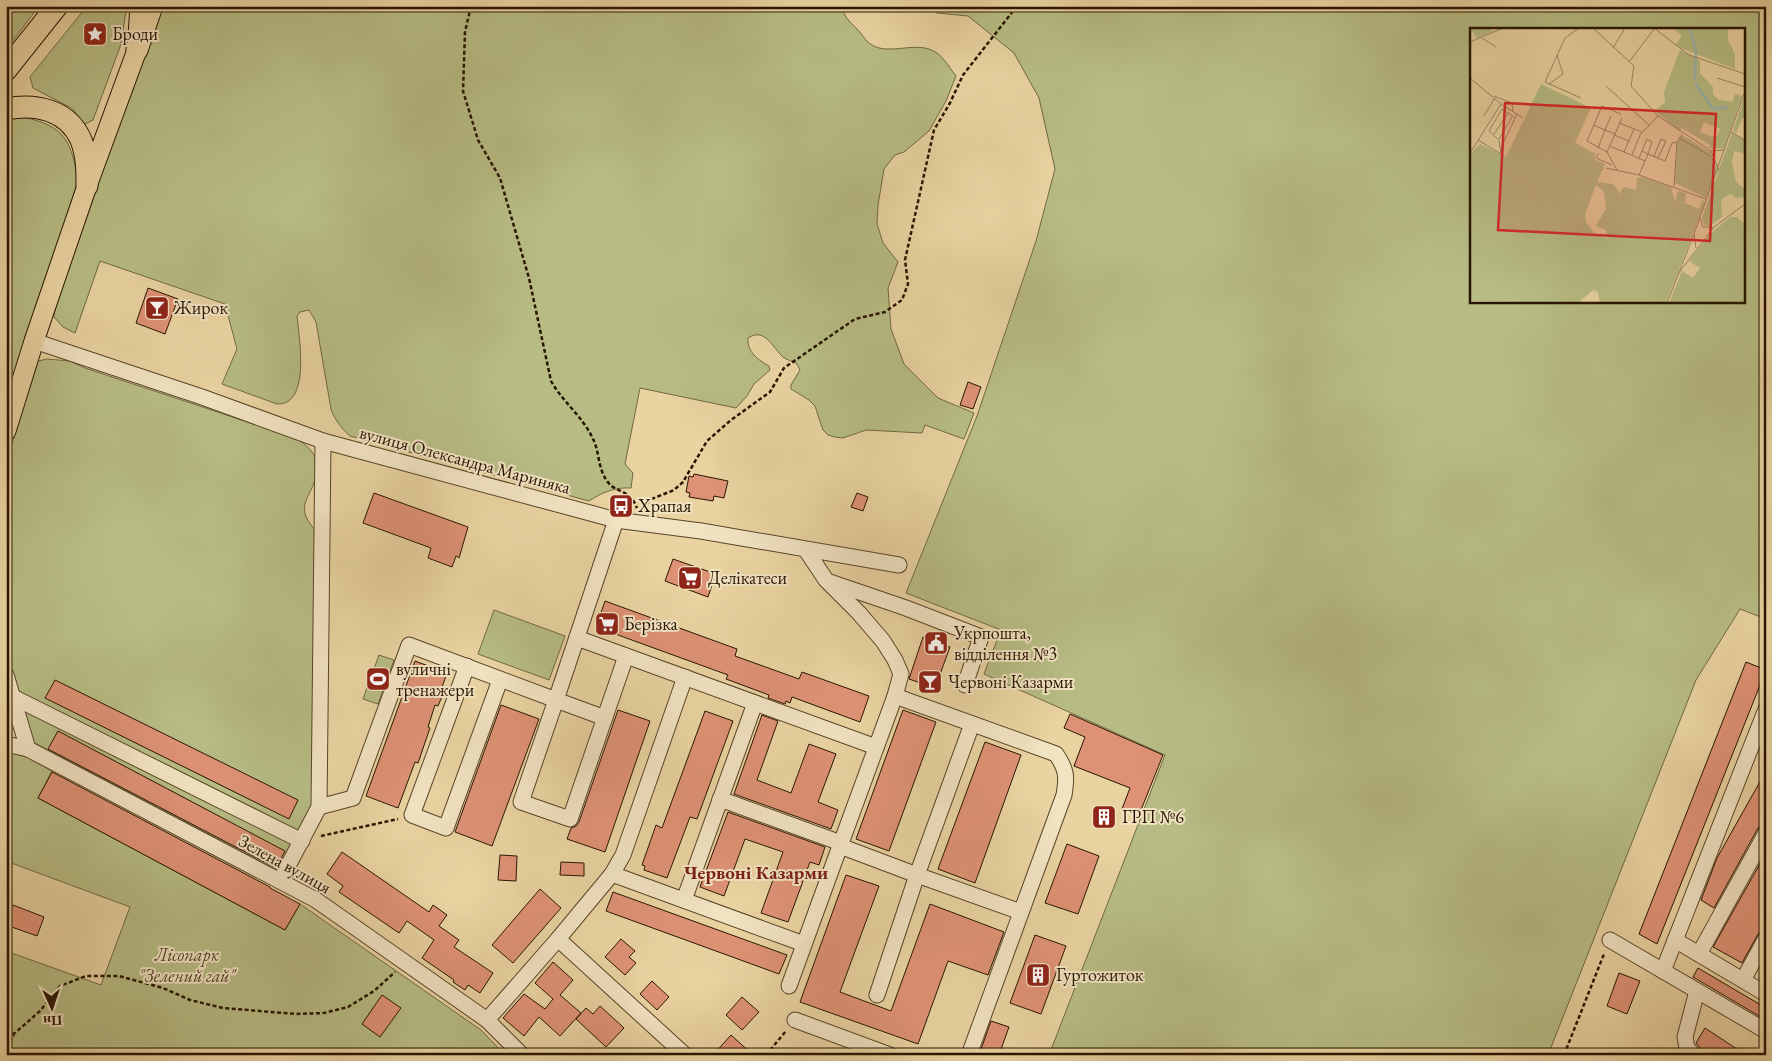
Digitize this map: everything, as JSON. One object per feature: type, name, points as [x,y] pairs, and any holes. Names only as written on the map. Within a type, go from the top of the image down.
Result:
[{"type":"highway","points":[[6,70],[57,6]]},
{"type":"highway","points":[[136,50],[152,6]]},
{"type":"highway","points":[[6,108],[23,106],[44,108],[60,115],[73,126],[81,140],[87,162],[87,186]]},
{"type":"main road","points":[[6,431],[34,341],[136,50],[140,6]]},
{"type":"street","name":"вулиця Олександра Мариняка","points":[[34,341],[202,397],[323,441],[616,520],[701,530],[899,565]]},
{"type":"street","points":[[280,881],[319,807],[323,441]]},
{"type":"street","points":[[616,520],[521,802],[570,819],[626,656]]},
{"type":"street","points":[[789,986],[902,674],[883,640],[826,580],[806,550]]},
{"type":"street","points":[[826,580],[981,637],[965,685]]},
{"type":"street","points":[[577,638],[876,747]]},
{"type":"street","points":[[319,807],[353,798],[409,645],[605,718]]},
{"type":"street","points":[[466,666],[412,815],[446,828],[500,680]]},
{"type":"street","points":[[6,675],[28,749]]},
{"type":"street","points":[[487,1020],[612,874],[624,855],[685,678]]},
{"type":"street","points":[[895,696],[1056,754],[1065,768],[1066,784],[1064,795],[969,1055]]},
{"type":"street","points":[[13,697],[302,841]]},
{"type":"street","points":[[684,900],[755,703]]},
{"type":"street","points":[[1663,971],[1766,709]]},
{"type":"street","points":[[877,995],[917,875],[972,724]]},
{"type":"street","name":"Зелена вулиця","points":[[6,744],[28,749],[316,900],[487,1020],[522,1055]]},
{"type":"street","points":[[720,799],[917,875],[1021,912]]},
{"type":"street","points":[[1699,954],[1766,833]]},
{"type":"street","points":[[612,874],[804,944]]},
{"type":"street","points":[[1742,980],[1766,938]]},
{"type":"street","points":[[558,939],[685,1055]]},
{"type":"street","points":[[1610,940],[1766,1031]]},
{"type":"street","points":[[1675,940],[1766,994]]},
{"type":"street","points":[[1694,1055],[1687,1048],[1685,1037],[1697,991]]},
{"type":"street","points":[[795,1020],[890,1055]]},
{"type":"path","points":[[471,6],[465,32],[463,91],[478,140],[500,178],[529,278],[551,381],[558,394],[587,427],[594,438],[600,468],[607,482],[632,496],[643,523]]},
{"type":"path","points":[[643,523],[649,500],[674,490],[683,482],[707,441],[730,420],[770,392],[784,368],[855,319],[885,312],[902,300],[908,284],[905,260],[934,130],[950,103],[963,75],[1018,6]]},
{"type":"path","points":[[302,841],[412,815]]},
{"type":"path","points":[[1564,1055],[1610,940]]},
{"type":"path","points":[[6,1047],[15,1033],[40,1011],[60,986],[86,976],[119,976],[163,988],[190,1000],[223,1008],[296,1014],[324,1013],[348,1007],[374,991],[405,963]]},
{"type":"path","points":[[766,1055],[795,1020]]},
{"type":"path","points":[[6,1036],[15,1033]]},
{"type":"green space","points":[[6,6],[39,6],[6,50]]},
{"type":"green space","points":[[87,6],[125,6],[126,11],[121,44],[93,120],[85,124],[81,122],[73,109],[33,88],[30,77]]},
{"type":"green space","points":[[160,6],[842,6],[849,21],[875,47],[890,49],[914,47],[934,51],[945,61],[956,76],[946,101],[929,131],[904,152],[895,155],[884,169],[877,224],[883,243],[898,262],[888,288],[891,329],[904,364],[938,398],[974,413],[964,439],[925,425],[922,433],[866,430],[843,438],[828,435],[823,430],[815,406],[791,389],[791,385],[800,370],[797,364],[783,357],[764,337],[754,335],[748,338],[749,347],[757,358],[769,366],[770,370],[754,384],[747,396],[736,408],[640,388],[625,464],[633,473],[631,488],[609,491],[589,501],[350,436],[334,417],[331,409],[316,322],[309,310],[300,312],[297,316],[301,354],[299,383],[295,394],[288,402],[277,404],[222,384],[237,349],[225,304],[100,261],[75,333],[63,327],[54,317],[56,300]]},
{"type":"green space","points":[[923,6],[1766,6],[1766,619],[1740,609],[1696,680],[1548,1055],[1049,1055],[1165,755],[984,674],[1001,630],[906,593],[977,416],[1036,241],[1055,169],[1039,98],[1014,53],[968,16],[937,13]]},
{"type":"green space","points":[[23,117],[49,125],[64,138],[73,157],[78,183],[6,401],[6,120]]},
{"type":"green space","points":[[47,359],[70,361],[85,368],[296,438],[310,449],[314,455],[317,474],[306,502],[305,510],[307,519],[318,536],[315,803],[279,871],[33,742],[6,656],[6,463],[38,361]]},
{"type":"green space","points":[[494,610],[565,636],[549,680],[478,654]]},
{"type":"green space","name":"вуличні тренажери","points":[[379,655],[394,660],[378,704],[363,699]]},
{"type":"green space","name":"Лісопарк \"Зелений гай\"","points":[[6,751],[26,756],[52,771],[38,798],[285,930],[300,904],[481,1030],[505,1055],[6,1055],[6,951],[101,985],[130,907],[6,861]]},
{"type":"building","points":[[148,288],[178,299],[165,334],[136,323]]},
{"type":"building","points":[[968,382],[981,387],[973,409],[960,405]]},
{"type":"building","points":[[694,474],[728,481],[724,498],[714,496],[713,501],[689,497],[690,493],[686,492],[689,476],[693,477]]},
{"type":"building","points":[[374,493],[468,527],[459,558],[456,556],[452,567],[428,558],[431,548],[363,523]]},
{"type":"building","points":[[857,493],[868,497],[863,511],[851,507]]},
{"type":"building","name":"Делікатеси","points":[[673,559],[716,574],[708,597],[665,581]]},
{"type":"building","points":[[605,601],[737,649],[735,656],[799,679],[802,672],[869,696],[860,722],[792,697],[790,703],[786,701],[785,704],[768,698],[769,695],[726,679],[728,675],[596,627]]},
{"type":"building","points":[[923,637],[950,647],[935,688],[909,679]]},
{"type":"building","points":[[415,661],[447,673],[440,693],[443,694],[438,706],[435,705],[428,727],[430,728],[418,763],[415,762],[398,808],[366,796]]},
{"type":"building","points":[[1746,662],[1766,670],[1657,944],[1639,934]]},
{"type":"building","points":[[55,680],[298,800],[289,819],[45,698]]},
{"type":"building","points":[[501,705],[539,719],[492,846],[455,832]]},
{"type":"building","points":[[618,710],[650,721],[605,852],[567,839],[571,828],[579,822]]},
{"type":"building","points":[[903,710],[936,722],[889,851],[856,839]]},
{"type":"building","points":[[705,711],[733,721],[697,819],[690,817],[667,878],[644,870],[645,866],[642,865],[656,825],[662,828]]},
{"type":"building","points":[[1070,714],[1163,755],[1139,815],[1122,809],[1130,788],[1074,766],[1085,737],[1064,728]]},
{"type":"building","points":[[762,715],[778,721],[757,780],[791,793],[809,744],[836,754],[818,802],[838,810],[831,829],[734,794]]},
{"type":"building","points":[[58,731],[285,851],[276,868],[48,749]]},
{"type":"building","points":[[985,742],[1021,755],[975,883],[938,869]]},
{"type":"building","points":[[1766,771],[1766,824],[1758,828],[1714,908],[1701,900],[1717,858]]},
{"type":"building","points":[[52,772],[300,904],[285,930],[38,798]]},
{"type":"building","name":"ГРП №6","points":[[1100,806],[1114,811],[1109,828],[1094,822]]},
{"type":"building","points":[[728,812],[825,847],[819,865],[810,862],[788,922],[761,913],[783,852],[745,839],[724,896],[700,887]]},
{"type":"building","name":"Гуртожиток","points":[[1067,844],[1099,856],[1078,914],[1045,903]]},
{"type":"building","points":[[342,852],[429,912],[433,905],[447,915],[439,926],[459,940],[454,947],[493,973],[480,993],[468,985],[465,990],[422,958],[434,940],[407,921],[399,933],[339,892],[343,886],[327,874]]},
{"type":"building","points":[[1766,853],[1766,929],[1758,934],[1742,963],[1713,947]]},
{"type":"building","points":[[500,855],[517,856],[516,881],[498,880]]},
{"type":"building","points":[[561,862],[584,863],[584,876],[560,875]]},
{"type":"building","points":[[846,875],[879,886],[840,992],[891,1011],[930,904],[1004,932],[988,975],[948,961],[918,1044],[800,1002]]},
{"type":"building","points":[[540,889],[561,908],[513,963],[492,945]]},
{"type":"building","points":[[613,892],[787,955],[779,974],[606,911]]},
{"type":"building","points":[[13,905],[44,917],[37,936],[6,925]]},
{"type":"building","name":"Гуртожиток","points":[[1035,935],[1066,946],[1041,1014],[1010,1003]]},
{"type":"building","points":[[621,939],[635,951],[629,957],[636,963],[625,975],[605,957]]},
{"type":"building","points":[[553,962],[573,980],[560,995],[581,1013],[560,1036],[539,1017],[524,1036],[503,1018],[524,994],[545,1009],[553,999],[535,983]]},
{"type":"building","points":[[1698,968],[1766,1008],[1766,1020],[1693,977]]},
{"type":"building","points":[[1619,973],[1640,981],[1627,1014],[1607,1006]]},
{"type":"building","points":[[652,981],[669,997],[657,1010],[640,994]]},
{"type":"building","points":[[382,995],[401,1008],[380,1037],[362,1024]]},
{"type":"building","points":[[742,997],[759,1012],[742,1030],[726,1015]]},
{"type":"building","points":[[600,1006],[624,1028],[606,1047],[576,1019],[586,1008],[593,1014]]},
{"type":"building","points":[[991,1021],[1009,1027],[999,1055],[979,1055]]},
{"type":"building","points":[[1705,1028],[1746,1055],[1707,1055],[1696,1043]]},
{"type":"building","points":[[731,1035],[753,1055],[713,1055]]},
{"type":"place","name":"Броди","points":[[95,34]]},
{"type":"place","name":"Жирок","points":[[157,308]]},
{"type":"place","name":"Храпая","points":[[621,506]]},
{"type":"place","name":"Делікатеси","points":[[690,578]]},
{"type":"place","name":"Берізка","points":[[607,624]]},
{"type":"place","name":"Укрпошта, відділення №3","points":[[936,643]]},
{"type":"place","name":"вуличні тренажери","points":[[378,679]]},
{"type":"place","name":"Червоні Казарми","points":[[930,682]]},
{"type":"place","name":"ГРП №6","points":[[1104,817]]},
{"type":"place","name":"Гуртожиток","points":[[1038,975]]},
{"type":"district","name":"Червоні Казарми","points":[[756,872]]}]
